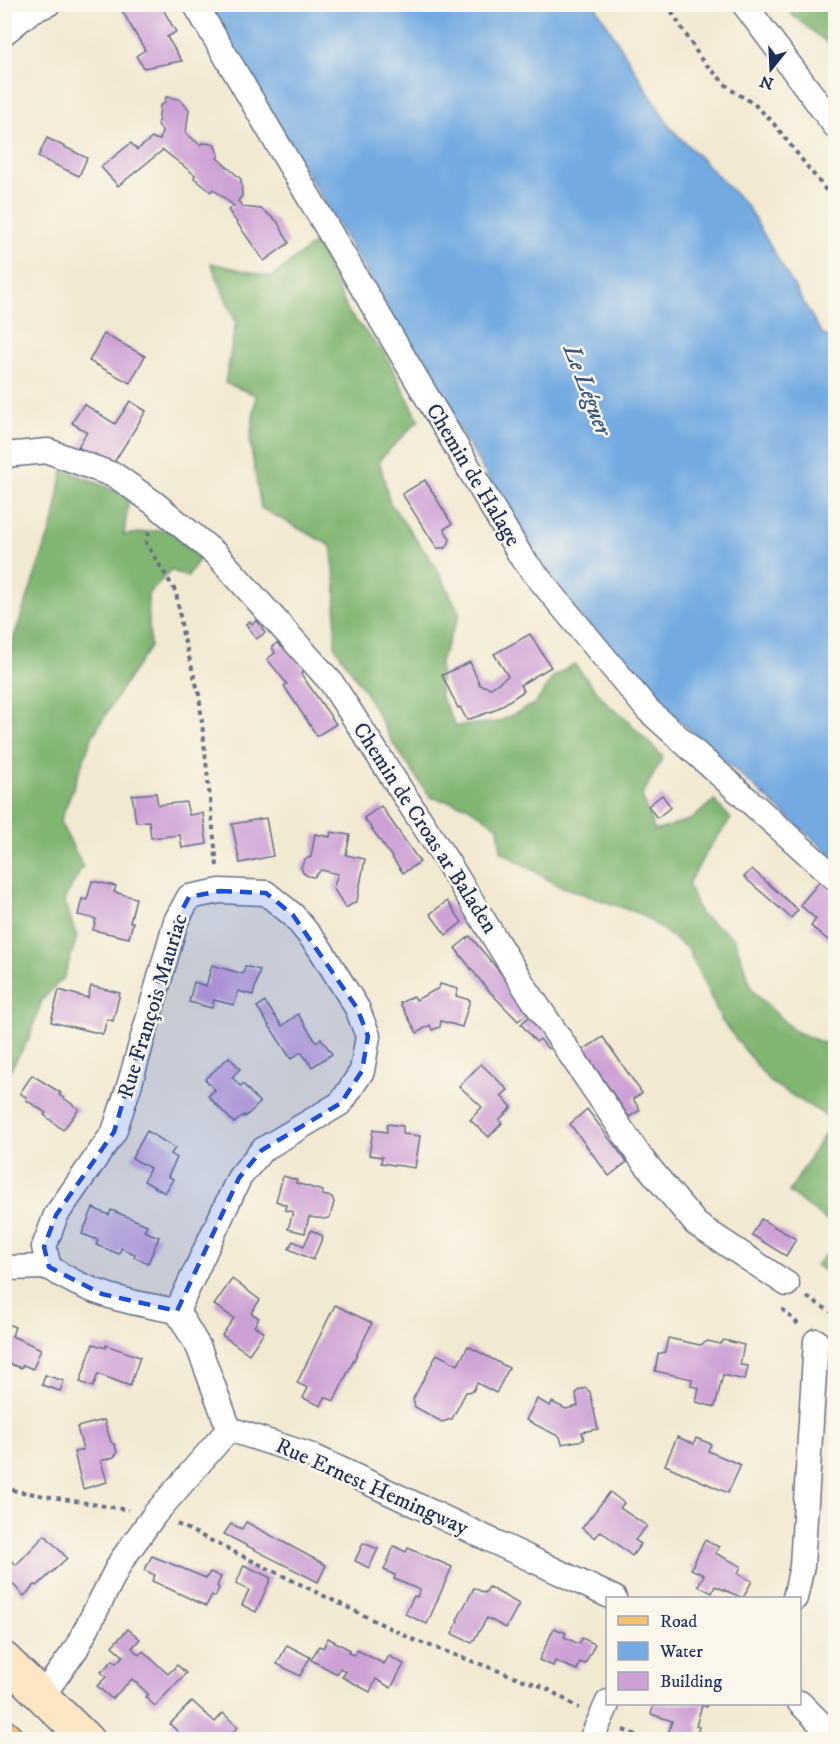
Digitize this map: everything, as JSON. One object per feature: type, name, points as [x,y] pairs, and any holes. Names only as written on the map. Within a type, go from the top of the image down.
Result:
[{"type":"main road","points":[[4,1659],[87,1740]]},
{"type":"street","points":[[4,33],[31,11],[48,4]]},
{"type":"street","name":"Chemin de Halage","points":[[195,4],[522,558],[648,710],[836,879]]},
{"type":"street","points":[[744,4],[836,128]]},
{"type":"street","name":"Chemin de Croas ar Baladen","points":[[4,455],[48,451],[116,476],[154,503],[217,555],[331,682],[524,986],[641,1158],[696,1224],[787,1284]]},
{"type":"street","name":"Rue François Mauriac","points":[[49,1267],[44,1247],[56,1215],[114,1132],[176,921],[189,897],[220,891],[266,893],[293,915],[320,947],[357,1008],[368,1036],[362,1071],[341,1103],[262,1150],[239,1178],[177,1311]]},
{"type":"street","points":[[4,1268],[49,1267],[69,1281],[102,1294],[142,1305],[177,1311],[199,1348],[229,1429],[155,1514],[121,1561],[76,1649],[42,1696]]},
{"type":"street","points":[[795,1597],[802,1566],[816,1341]]},
{"type":"street","name":"Rue Ernest Hemingway","points":[[229,1429],[312,1456],[610,1597]]},
{"type":"street","points":[[801,1704],[836,1739]]},
{"type":"path","points":[[667,4],[701,59],[730,89],[754,104],[770,119],[836,203]]},
{"type":"path","points":[[146,543],[176,592],[183,635],[199,694],[220,891]]},
{"type":"path","points":[[787,1284],[836,1315]]},
{"type":"path","points":[[4,1486],[16,1491],[155,1514],[414,1640],[546,1688],[599,1721],[651,1740]]},
{"type":"highlighted area","points":[[220,891],[266,893],[293,915],[357,1008],[368,1036],[362,1071],[341,1103],[262,1150],[239,1178],[177,1311],[102,1294],[49,1267],[44,1247],[56,1215],[114,1132],[176,921],[189,897]]},
{"type":"green space","points":[[784,5],[835,5],[835,49],[792,15]]},
{"type":"green space","points":[[316,242],[349,313],[385,354],[419,420],[379,460],[390,503],[436,567],[460,614],[440,661],[440,695],[456,726],[498,722],[536,703],[553,677],[574,664],[610,707],[622,715],[663,757],[642,796],[655,831],[692,819],[714,800],[731,819],[709,848],[688,884],[700,914],[734,938],[753,991],[793,1030],[835,1048],[835,1227],[789,1192],[833,1120],[770,1082],[722,1021],[688,949],[641,914],[557,885],[501,851],[498,827],[467,806],[430,797],[393,743],[364,690],[335,647],[336,587],[331,546],[261,508],[250,442],[256,395],[225,383],[236,323],[211,263],[272,277]]},
{"type":"green space","points":[[63,469],[129,496],[124,535],[167,529],[200,558],[187,577],[171,570],[148,594],[150,647],[93,735],[60,822],[83,866],[64,900],[77,937],[64,977],[42,1000],[29,1039],[5,1078],[5,663],[54,520]]},
{"type":"green space","points":[[835,1244],[835,1278],[816,1265]]},
{"type":"water","name":"Le Léguer","points":[[207,5],[595,5],[669,126],[747,206],[822,334],[835,341],[835,858],[666,709],[568,602],[493,486]]},
{"type":"building","points":[[118,4],[160,4],[176,32],[167,37],[182,61],[144,68],[136,56],[145,50]]},
{"type":"building","points":[[166,97],[179,99],[189,109],[186,133],[200,145],[202,143],[214,144],[219,156],[217,158],[241,179],[242,196],[238,201],[243,207],[261,209],[277,221],[289,243],[264,261],[228,210],[234,206],[213,189],[211,192],[194,178],[195,175],[163,150],[118,186],[101,167],[131,143],[137,150],[152,138],[160,140],[162,131],[158,125],[160,106],[165,102]]},
{"type":"building","points":[[47,138],[87,158],[79,176],[38,157]]},
{"type":"building","points":[[104,334],[145,356],[130,383],[89,361]]},
{"type":"building","points":[[130,401],[146,411],[113,464],[95,454],[94,457],[78,447],[87,432],[72,423],[84,404],[115,424]]},
{"type":"building","points":[[425,480],[452,524],[444,529],[450,539],[445,548],[437,548],[402,494]]},
{"type":"building","points":[[257,620],[265,633],[256,639],[246,624],[250,621],[252,624]]},
{"type":"building","points":[[530,634],[551,667],[520,685],[524,691],[495,710],[467,720],[460,707],[458,708],[442,675],[470,662],[480,685],[491,688],[508,676],[494,654]]},
{"type":"building","points":[[277,643],[281,647],[285,645],[305,670],[301,674],[336,724],[317,736],[284,686],[287,684],[267,659],[275,653],[272,647]]},
{"type":"building","points":[[156,793],[158,805],[186,802],[189,815],[203,813],[207,844],[182,848],[180,835],[151,838],[149,821],[136,822],[132,795]]},
{"type":"building","points":[[662,795],[671,807],[657,818],[648,806]]},
{"type":"building","points":[[381,806],[420,862],[403,873],[364,818]]},
{"type":"building","points":[[266,818],[273,856],[240,863],[232,824]]},
{"type":"building","points":[[331,832],[350,835],[346,855],[365,859],[357,901],[346,908],[333,888],[338,874],[321,870],[314,877],[308,876],[303,873],[301,867],[305,859],[311,857],[315,834],[330,837]]},
{"type":"building","points":[[752,869],[798,910],[791,918],[744,877]]},
{"type":"building","points":[[92,881],[116,886],[114,892],[136,898],[129,938],[93,930],[96,919],[78,915],[82,899],[87,900]]},
{"type":"building","points":[[820,881],[836,894],[836,934],[829,941],[811,926],[816,919],[800,905]]},
{"type":"building","points":[[447,901],[462,922],[446,935],[430,914]]},
{"type":"building","points":[[470,936],[531,1010],[518,1021],[487,989],[455,948]]},
{"type":"building","points":[[212,965],[243,974],[245,966],[260,970],[253,995],[238,991],[234,1005],[214,1000],[212,1008],[189,1002],[194,982],[206,986]]},
{"type":"building","points":[[440,984],[458,989],[456,996],[470,1000],[462,1027],[441,1021],[440,1027],[432,1030],[430,1025],[417,1033],[400,1003],[414,996],[416,1000],[439,988]]},
{"type":"building","points":[[91,986],[120,993],[113,1021],[107,1019],[103,1034],[51,1022],[59,990],[88,998]]},
{"type":"building","points":[[265,1002],[282,1026],[298,1014],[316,1042],[321,1038],[332,1054],[312,1067],[301,1052],[291,1059],[257,1007]]},
{"type":"building","points":[[533,1013],[555,1044],[548,1049],[540,1039],[536,1042],[521,1024]]},
{"type":"building","points":[[603,1037],[642,1093],[633,1099],[640,1110],[629,1117],[583,1050]]},
{"type":"building","points":[[229,1057],[240,1069],[232,1077],[240,1086],[243,1084],[260,1103],[245,1117],[244,1115],[234,1123],[208,1096],[215,1090],[205,1079]]},
{"type":"building","points":[[481,1064],[508,1090],[501,1096],[512,1107],[499,1120],[502,1123],[489,1137],[470,1120],[482,1107],[459,1086]]},
{"type":"building","points":[[32,1075],[61,1093],[59,1095],[79,1109],[63,1130],[20,1093]]},
{"type":"building","points":[[587,1109],[627,1162],[609,1176],[570,1124]]},
{"type":"building","points":[[387,1124],[403,1126],[403,1134],[420,1136],[415,1168],[381,1163],[382,1157],[369,1155],[373,1130],[387,1132]]},
{"type":"building","points":[[147,1131],[175,1148],[171,1154],[177,1158],[168,1176],[173,1179],[165,1193],[144,1181],[150,1168],[132,1158]]},
{"type":"building","points":[[283,1176],[297,1180],[296,1183],[323,1191],[322,1195],[332,1197],[334,1202],[330,1217],[325,1219],[309,1217],[305,1233],[288,1229],[293,1212],[285,1210],[286,1205],[276,1201]]},
{"type":"building","points":[[93,1208],[109,1215],[111,1210],[147,1225],[144,1231],[159,1237],[148,1263],[121,1248],[119,1254],[96,1245],[98,1240],[82,1234]]},
{"type":"building","points":[[761,1219],[796,1239],[786,1256],[752,1235]]},
{"type":"building","points":[[311,1230],[323,1236],[313,1260],[289,1249],[293,1241],[304,1246]]},
{"type":"building","points":[[232,1279],[260,1300],[251,1313],[259,1318],[254,1326],[264,1332],[249,1354],[222,1335],[234,1318],[214,1305]]},
{"type":"building","points":[[335,1305],[372,1323],[334,1401],[325,1397],[321,1406],[303,1398],[308,1388],[297,1383]]},
{"type":"building","points":[[5,1323],[15,1327],[12,1336],[41,1349],[33,1369],[23,1365],[21,1368],[5,1362]]},
{"type":"building","points":[[668,1338],[700,1345],[708,1341],[720,1344],[724,1340],[744,1345],[740,1365],[748,1366],[745,1380],[723,1375],[715,1407],[696,1402],[699,1388],[691,1386],[692,1379],[655,1371],[658,1354],[665,1352]]},
{"type":"building","points":[[93,1344],[106,1348],[106,1345],[140,1357],[130,1386],[98,1374],[93,1387],[80,1382]]},
{"type":"building","points":[[468,1346],[509,1368],[496,1393],[477,1383],[473,1391],[466,1392],[452,1419],[442,1422],[415,1407],[413,1399],[437,1354],[458,1365]]},
{"type":"building","points":[[45,1375],[64,1381],[60,1391],[42,1385]]},
{"type":"building","points":[[586,1388],[590,1392],[598,1429],[582,1432],[584,1440],[562,1444],[560,1437],[526,1420],[537,1399],[550,1406],[552,1402],[566,1409],[578,1406],[576,1394],[579,1390]]},
{"type":"building","points":[[104,1420],[117,1453],[114,1457],[101,1461],[107,1482],[83,1489],[74,1452],[83,1450],[77,1427]]},
{"type":"building","points":[[677,1437],[694,1444],[696,1438],[711,1444],[708,1451],[741,1465],[728,1493],[665,1465]]},
{"type":"building","points":[[610,1492],[624,1503],[620,1508],[647,1526],[635,1540],[641,1544],[632,1556],[601,1531],[595,1538],[582,1528]]},
{"type":"building","points":[[246,1522],[326,1565],[318,1582],[224,1534],[231,1524],[242,1529]]},
{"type":"building","points":[[45,1535],[67,1558],[24,1596],[5,1576],[5,1566],[11,1560],[16,1565]]},
{"type":"building","points":[[705,1540],[719,1547],[715,1553],[741,1566],[738,1574],[752,1581],[744,1597],[715,1586],[712,1593],[698,1586],[704,1575],[691,1569]]},
{"type":"building","points":[[363,1543],[378,1549],[369,1568],[355,1561]]},
{"type":"building","points":[[394,1546],[406,1552],[408,1548],[452,1567],[427,1624],[405,1614],[414,1596],[417,1597],[420,1590],[394,1579],[395,1575],[384,1570]]},
{"type":"building","points":[[152,1556],[206,1578],[210,1572],[221,1577],[215,1597],[212,1595],[206,1606],[152,1581],[155,1575],[144,1570]]},
{"type":"building","points":[[244,1565],[271,1578],[256,1612],[242,1605],[249,1590],[236,1584]]},
{"type":"building","points":[[489,1587],[519,1604],[506,1628],[487,1618],[472,1643],[452,1634],[474,1588],[485,1593]]},
{"type":"building","points":[[554,1628],[566,1633],[564,1637],[579,1644],[582,1638],[595,1644],[585,1664],[580,1662],[577,1670],[555,1661],[553,1666],[539,1660]]},
{"type":"building","points":[[128,1629],[140,1639],[132,1648],[139,1655],[143,1651],[168,1674],[177,1665],[186,1673],[155,1706],[145,1697],[148,1694],[132,1679],[112,1699],[97,1686],[106,1677],[101,1672],[113,1660],[116,1663],[123,1656],[112,1646]]},
{"type":"building","points":[[328,1638],[350,1650],[348,1653],[354,1655],[357,1650],[384,1664],[389,1656],[404,1664],[391,1688],[376,1679],[370,1692],[342,1677],[346,1672],[340,1668],[337,1674],[311,1660],[319,1646],[323,1648]]},
{"type":"building","points":[[287,1645],[310,1657],[300,1676],[277,1664]]},
{"type":"building","points":[[192,1701],[215,1722],[223,1713],[238,1727],[226,1740],[222,1736],[218,1740],[186,1740],[170,1724]]},
{"type":"building","points":[[654,1705],[702,1705],[696,1726],[699,1727],[696,1740],[685,1740],[668,1734],[672,1721],[651,1714]]}]
